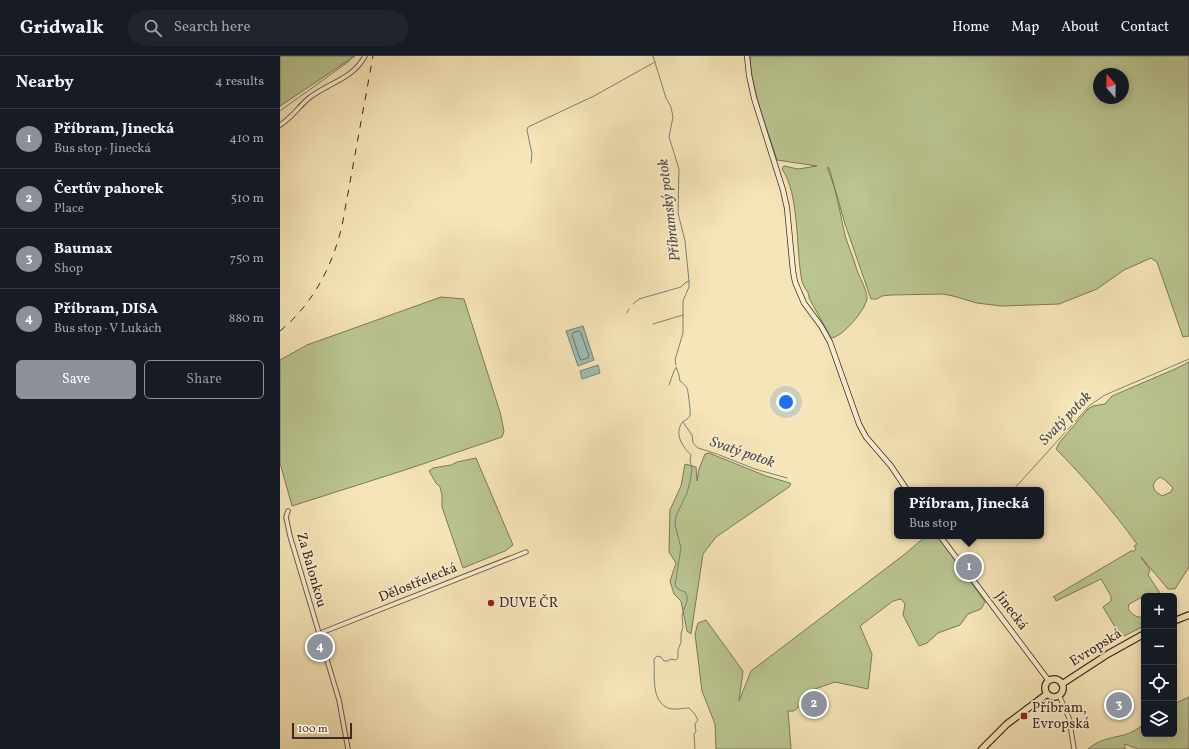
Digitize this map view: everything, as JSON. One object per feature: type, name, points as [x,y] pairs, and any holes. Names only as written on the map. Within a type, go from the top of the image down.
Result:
[{"type":"main road","points":[[748,56],[749,76],[754,98],[783,190],[787,208],[795,282],[804,302],[830,342],[859,424],[869,441],[891,466],[905,487]]},
{"type":"main road","name":"Jinecká","points":[[942,539],[1049,681]]},
{"type":"main road","points":[[1177,620],[1189,615]]},
{"type":"main road","name":"Evropská","points":[[1062,684],[1108,654],[1141,636]]},
{"type":"main road","name":"Evropská","points":[[1049,681],[1055,679],[1062,684]]},
{"type":"main road","points":[[1047,694],[1045,686],[1049,681]]},
{"type":"main road","name":"Evropská","points":[[1059,695],[1062,690],[1062,684]]},
{"type":"main road","points":[[1047,694],[1054,697],[1059,695]]},
{"type":"main road","points":[[982,749],[1007,724],[1047,694]]},
{"type":"street","points":[[280,125],[292,117],[308,99],[349,75],[357,68],[365,56]]},
{"type":"street","name":"Za Balonkou","points":[[288,511],[286,517],[290,536],[338,700],[348,749]]},
{"type":"street","name":"Dělostřelecká","points":[[318,634],[526,552]]},
{"type":"street","points":[[1059,695],[1068,718],[1074,749]]},
{"type":"green space","points":[[280,56],[355,56],[280,106]]},
{"type":"green space","points":[[750,56],[1189,56],[1189,336],[1183,337],[1157,262],[1151,258],[1124,270],[1097,289],[1059,304],[1001,306],[977,303],[943,294],[891,295],[871,299],[845,224],[829,168],[827,167],[835,192],[846,239],[867,296],[862,310],[853,322],[841,333],[831,338],[809,298],[802,281],[794,205],[787,179],[782,169],[784,166],[798,169],[817,166],[777,160],[756,96]]},
{"type":"green space","points":[[441,297],[464,299],[500,412],[504,431],[502,437],[292,506],[280,463],[280,360],[307,345]]},
{"type":"green space","points":[[1189,362],[1189,567],[1175,589],[1168,589],[1141,557],[1150,570],[1148,575],[1160,593],[1141,593],[1141,598],[1129,604],[1128,609],[1133,614],[1141,617],[1141,628],[1124,636],[1118,632],[1103,607],[1111,601],[1111,596],[1101,579],[1056,601],[1053,597],[1136,549],[1134,546],[1137,544],[1118,519],[1078,471],[1056,449],[1059,443],[1088,409],[1093,406],[1105,404],[1112,396]],"holes":[[[1160,477],[1173,488],[1171,492],[1162,496],[1155,491],[1153,486],[1155,481]]]},
{"type":"green space","points":[[709,453],[766,476],[791,484],[789,487],[716,537],[703,554],[691,634],[687,631],[681,601],[674,594],[670,581],[676,563],[669,552],[670,510],[681,486],[685,464],[696,467],[697,481],[699,469],[705,454]]},
{"type":"green space","points":[[476,458],[513,545],[505,551],[463,568],[442,507],[440,487],[429,471],[433,468]]},
{"type":"green space","points":[[922,539],[940,539],[985,602],[981,609],[968,614],[960,625],[938,633],[927,643],[919,646],[903,615],[905,604],[901,599],[893,601],[860,626],[872,654],[868,689],[835,682],[812,690],[805,701],[794,711],[788,711],[791,749],[716,749],[715,724],[702,691],[695,634],[698,623],[706,620],[743,671],[739,701],[751,671],[905,554]]},
{"type":"green space","points":[[1189,697],[1189,749],[1138,749],[1125,744],[1125,749],[1088,749],[1100,741],[1124,735],[1141,726],[1141,737],[1177,737],[1177,703]]},
{"type":"water","points":[[583,326],[594,360],[578,366],[566,331]]},
{"type":"water","points":[[598,365],[600,373],[582,379],[580,371]]},
{"type":"waterway","points":[[280,111],[348,62],[353,56]]},
{"type":"waterway","name":"Příbramský potok","points":[[653,56],[666,98],[671,107],[673,117],[669,137],[679,169],[678,213],[685,241],[689,281],[689,287],[683,301],[683,333],[675,360],[676,365]]},
{"type":"waterway","points":[[531,163],[532,154],[527,130],[528,127],[594,96],[655,62]]},
{"type":"waterway","points":[[633,304],[639,299],[681,287],[689,281]]},
{"type":"waterway","points":[[627,313],[629,309]]},
{"type":"waterway","points":[[653,324],[683,315]]},
{"type":"waterway","name":"Svatý potok","points":[[1016,487],[1090,405],[1105,395],[1189,359]]},
{"type":"waterway","name":"Příbramský potok","points":[[676,367],[680,381],[687,388],[690,411],[690,416],[681,424],[679,428],[679,437],[691,455],[690,461],[692,469],[687,493],[676,516],[675,525],[681,548],[675,585],[678,589],[685,592],[687,601],[682,615],[683,627],[681,642],[678,650],[678,658],[676,660],[670,659],[668,661],[664,661],[661,657],[657,656],[654,659],[654,679],[656,692],[661,703],[671,709],[689,708],[694,713],[698,720],[695,724],[695,749]]},
{"type":"waterway","points":[[669,385],[676,368]]},
{"type":"waterway","name":"Svatý potok","points":[[683,422],[692,435],[693,443],[698,448],[755,469],[787,478]]},
{"type":"railway","points":[[280,331],[292,320],[311,297],[320,284],[333,256],[342,226],[373,56]]},
{"type":"place","name":"Příbram, Jinecká","points":[[969,567]]},
{"type":"place","name":"DUVE ČR","points":[[491,603]]},
{"type":"place","name":"Příbram, DISA","points":[[320,647]]},
{"type":"place","name":"Čertův pahorek","points":[[814,704]]},
{"type":"place","name":"Baumax","points":[[1119,705]]},
{"type":"place","name":"Příbram, Evropská","points":[[1024,716]]}]
